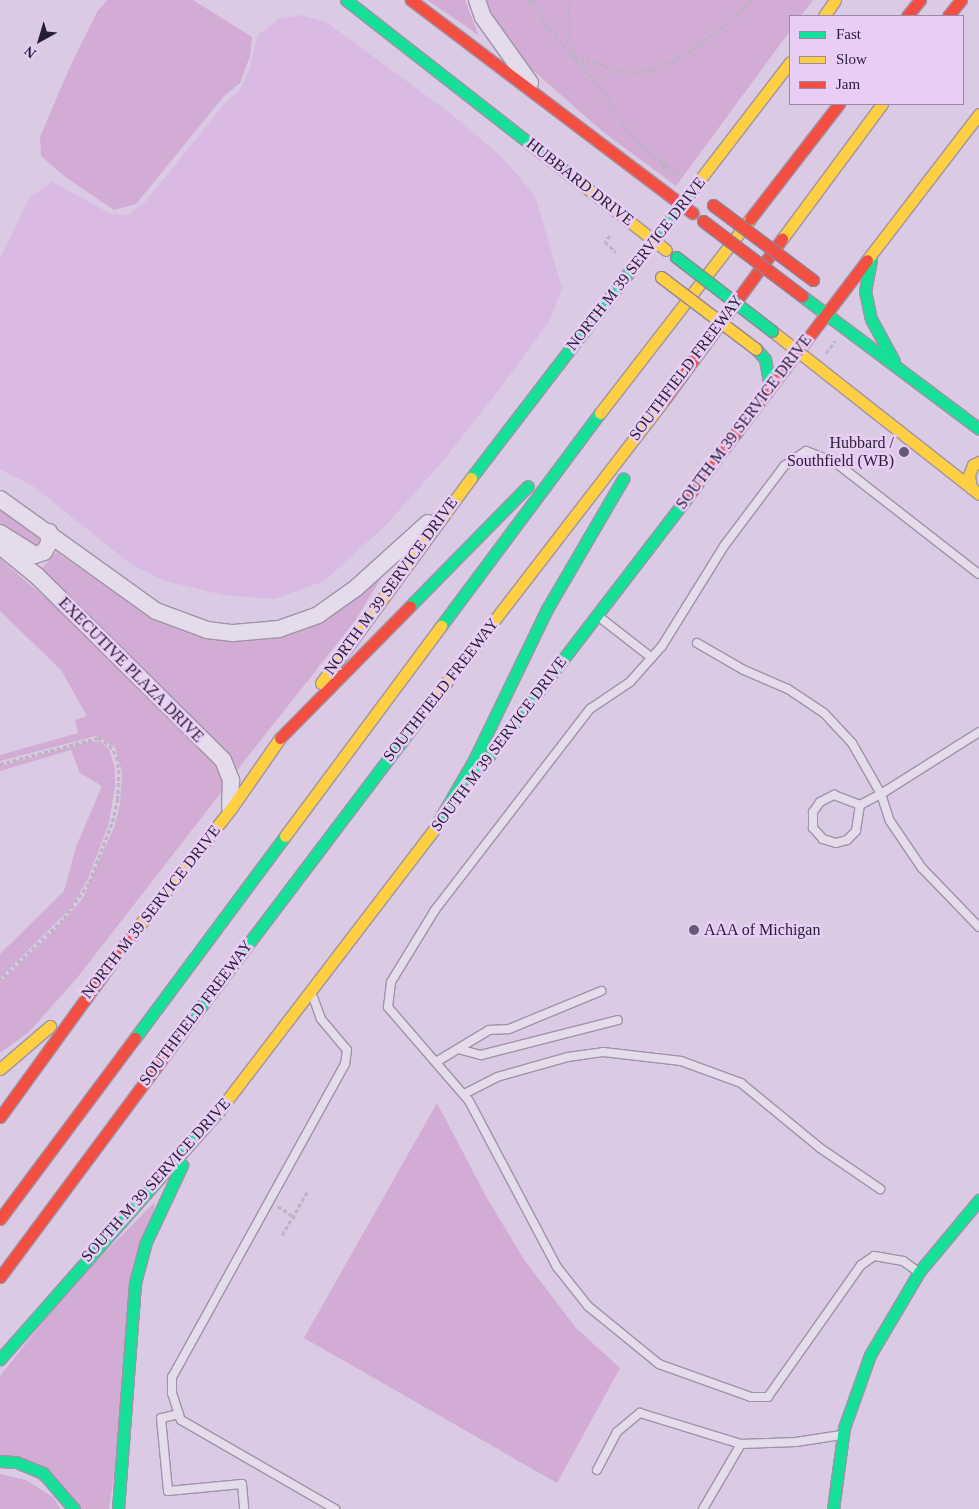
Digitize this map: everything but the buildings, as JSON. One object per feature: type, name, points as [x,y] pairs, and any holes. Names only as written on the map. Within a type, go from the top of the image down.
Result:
[{"type":"main road","name":"HUBBARD DRIVE","points":[[346,0],[975,491]]},
{"type":"main road","points":[[411,0],[825,315],[897,366],[979,429]]},
{"type":"main road","points":[[825,15],[835,0]]},
{"type":"main road","points":[[908,15],[920,0]]},
{"type":"main road","points":[[949,15],[961,0]]},
{"type":"main road","name":"NORTH M 39 SERVICE DRIVE","points":[[0,1117],[104,970],[230,810],[280,738],[456,498],[789,63]]},
{"type":"main road","points":[[0,1219],[582,436],[838,105]]},
{"type":"main road","name":"SOUTHFIELD FREEWAY","points":[[0,1277],[310,861],[669,393],[881,105]]},
{"type":"main road","name":"SOUTH M 39 SERVICE DRIVE","points":[[0,1359],[175,1159],[199,1137],[312,992],[596,615],[979,114]]},
{"type":"main road","points":[[704,176],[705,193],[713,205],[813,280],[829,284],[855,277]]},
{"type":"main road","points":[[873,252],[865,291],[870,319],[897,366]]},
{"type":"main road","points":[[623,282],[653,274],[756,349],[766,359],[770,387]]},
{"type":"main road","points":[[434,829],[474,760],[563,580],[634,462],[669,393]]},
{"type":"main road","points":[[280,738],[491,522],[582,436]]},
{"type":"main road","points":[[975,491],[969,475],[973,465],[979,462]]},
{"type":"main road","points":[[0,1070],[34,1043],[104,970]]},
{"type":"main road","points":[[118,1509],[136,1283],[158,1213],[199,1137]]},
{"type":"main road","points":[[833,1509],[843,1434],[853,1397],[870,1355],[919,1272],[979,1200]]},
{"type":"main road","points":[[0,1461],[16,1462],[43,1474],[66,1496],[74,1509]]},
{"type":"street","points":[[477,0],[483,17],[503,48],[547,104]]},
{"type":"street","points":[[0,500],[49,532],[156,611],[207,630],[260,632],[302,622],[338,602],[456,498]]},
{"type":"street","points":[[0,533],[35,555],[44,552],[49,543],[49,532]]},
{"type":"street","name":"EXECUTIVE PLAZA DRIVE","points":[[0,546],[37,576],[222,760],[231,780],[230,810]]},
{"type":"lane","points":[[922,449],[947,479],[979,504]]},
{"type":"lane","points":[[919,1272],[903,1262],[874,1256],[861,1265],[768,1397],[751,1397],[659,1364],[588,1306],[557,1267],[464,1094],[388,1007],[391,982],[435,910],[590,709],[630,682],[652,658],[724,546],[784,466],[806,451],[835,462],[979,574]]},
{"type":"lane","points":[[596,615],[652,658]]},
{"type":"lane","points":[[698,643],[744,670],[788,688],[824,713],[852,743],[881,794],[890,821],[922,868],[979,927]]},
{"type":"lane","points":[[860,805],[856,831],[847,840],[836,843],[823,839],[813,828],[813,812],[820,802],[834,795],[860,805],[881,794],[979,732]]},
{"type":"lane","points":[[436,1062],[489,1030],[509,1029],[601,991]]},
{"type":"lane","points":[[312,992],[321,1019],[347,1050],[345,1064],[172,1376],[172,1393],[181,1420],[334,1509]]},
{"type":"lane","points":[[458,1048],[481,1055],[618,1020]]},
{"type":"lane","points":[[464,1094],[506,1075],[576,1056],[603,1052],[681,1061],[741,1084],[820,1148],[880,1189]]},
{"type":"lane","points":[[597,1470],[617,1432],[640,1413],[741,1444],[796,1442],[843,1434]]},
{"type":"lane","points":[[178,1414],[161,1418],[168,1491],[242,1484],[244,1509]]},
{"type":"lane","points":[[703,1509],[741,1444]]},
{"type":"path","points":[[530,0],[601,88],[639,144],[681,176]]},
{"type":"path","points":[[569,0],[569,34],[574,56]]},
{"type":"path","points":[[574,56],[616,70],[653,70],[689,52],[721,29],[751,0]]},
{"type":"path","points":[[659,174],[665,164]]},
{"type":"path","points":[[610,236],[605,242],[616,252]]},
{"type":"path","points":[[823,357],[836,340]]},
{"type":"path","points":[[0,764],[98,738],[110,745],[117,757],[119,770],[118,799],[112,824],[89,884],[63,920],[0,980]]},
{"type":"path","points":[[282,1235],[295,1217],[307,1192]]},
{"type":"path","points":[[276,1205],[295,1217]]},
{"type":"shaded area","points":[[107,0],[193,0],[252,37],[250,56],[240,83],[224,96],[136,204],[114,210],[64,176],[41,156],[40,137],[69,69],[97,12]]},
{"type":"shaded area","points":[[427,0],[465,0],[479,36],[470,29]]},
{"type":"shaded area","points":[[483,0],[813,0],[802,15],[789,15],[789,32],[676,186],[602,131],[528,66],[500,35]]},
{"type":"shaded area","points":[[301,15],[326,22],[450,113],[502,157],[535,196],[562,288],[550,320],[507,379],[443,461],[385,526],[324,581],[274,599],[223,595],[165,581],[132,565],[33,486],[0,469],[0,258],[30,197],[52,182],[111,214],[128,215],[145,202],[226,102],[240,90],[249,71],[258,35],[279,19]]},
{"type":"shaded area","points":[[0,509],[37,534],[41,541],[39,548],[0,530]]},
{"type":"shaded area","points":[[57,552],[150,618],[206,638],[233,640],[257,640],[306,628],[324,619],[389,565],[355,621],[234,774],[42,572],[42,568]]},
{"type":"shaded area","points":[[0,559],[60,610],[217,765],[221,772],[223,790],[77,978],[29,1032],[0,1053],[0,982],[57,928],[83,898],[114,827],[120,804],[122,772],[115,747],[96,736],[0,761],[0,755],[78,733],[75,720],[87,716],[61,670],[0,611]]},
{"type":"shaded area","points":[[92,741],[101,742],[109,749],[115,768],[115,786],[109,823],[87,881],[70,909],[0,978],[0,954],[64,891],[76,847],[102,786],[80,773],[71,750],[0,771],[0,766]]},
{"type":"shaded area","points":[[437,1103],[487,1198],[525,1261],[576,1328],[620,1368],[557,1483],[304,1338]]},
{"type":"shaded area","points":[[155,1202],[109,1509],[83,1509],[0,1455],[0,1376],[73,1284]]},
{"type":"shaded area","points":[[0,1474],[26,1480],[53,1497],[61,1509],[0,1509]]},
{"type":"traffic: fast","points":[[346,0],[579,182]]},
{"type":"traffic: fast","points":[[471,478],[695,186]]},
{"type":"traffic: fast","points":[[676,257],[772,331]]},
{"type":"traffic: fast","points":[[871,260],[865,291],[871,319],[894,361]]},
{"type":"traffic: fast","points":[[802,296],[979,429]]},
{"type":"traffic: fast","points":[[756,349],[765,359],[770,387]]},
{"type":"traffic: fast","points":[[441,626],[600,413]]},
{"type":"traffic: fast","points":[[434,829],[474,760],[547,609],[623,479]]},
{"type":"traffic: fast","points":[[410,606],[528,486]]},
{"type":"traffic: fast","points":[[478,770],[688,496]]},
{"type":"traffic: fast","points":[[184,1029],[419,718]]},
{"type":"traffic: fast","points":[[135,1038],[285,836]]},
{"type":"traffic: fast","points":[[0,1359],[218,1112]]},
{"type":"traffic: fast","points":[[118,1509],[135,1283],[146,1242],[182,1165]]},
{"type":"traffic: fast","points":[[833,1509],[844,1428],[870,1355],[919,1272],[979,1200]]},
{"type":"traffic: fast","points":[[0,1461],[16,1462],[43,1473],[74,1509]]},
{"type":"traffic: slow","points":[[825,15],[835,0]]},
{"type":"traffic: slow","points":[[695,186],[789,63]]},
{"type":"traffic: slow","points":[[782,239],[881,105]]},
{"type":"traffic: slow","points":[[867,260],[979,114]]},
{"type":"traffic: slow","points":[[579,182],[666,250]]},
{"type":"traffic: slow","points":[[600,413],[750,219]]},
{"type":"traffic: slow","points":[[661,277],[756,349]]},
{"type":"traffic: slow","points":[[772,331],[979,494]]},
{"type":"traffic: slow","points":[[419,718],[664,400]]},
{"type":"traffic: slow","points":[[971,488],[969,475],[973,465],[979,462]]},
{"type":"traffic: slow","points":[[321,683],[471,478]]},
{"type":"traffic: slow","points":[[285,836],[441,626]]},
{"type":"traffic: slow","points":[[134,932],[230,810],[280,738]]},
{"type":"traffic: slow","points":[[218,1112],[434,829]]},
{"type":"traffic: slow","points":[[0,1069],[50,1026]]},
{"type":"traffic: jam","points":[[411,0],[693,213]]},
{"type":"traffic: jam","points":[[908,15],[920,0]]},
{"type":"traffic: jam","points":[[949,15],[961,0]]},
{"type":"traffic: jam","points":[[750,219],[838,105]]},
{"type":"traffic: jam","points":[[713,205],[813,280]]},
{"type":"traffic: jam","points":[[703,221],[802,296]]},
{"type":"traffic: jam","points":[[664,400],[782,239]]},
{"type":"traffic: jam","points":[[688,496],[867,260]]},
{"type":"traffic: jam","points":[[280,738],[410,606]]},
{"type":"traffic: jam","points":[[0,1117],[134,932]]},
{"type":"traffic: jam","points":[[0,1277],[184,1029]]},
{"type":"traffic: jam","points":[[0,1219],[135,1038]]},
{"type":"place","name":"Hubbard / Southfield (WB)","points":[[904,452]]},
{"type":"place","name":"AAA of Michigan","points":[[694,930]]}]
